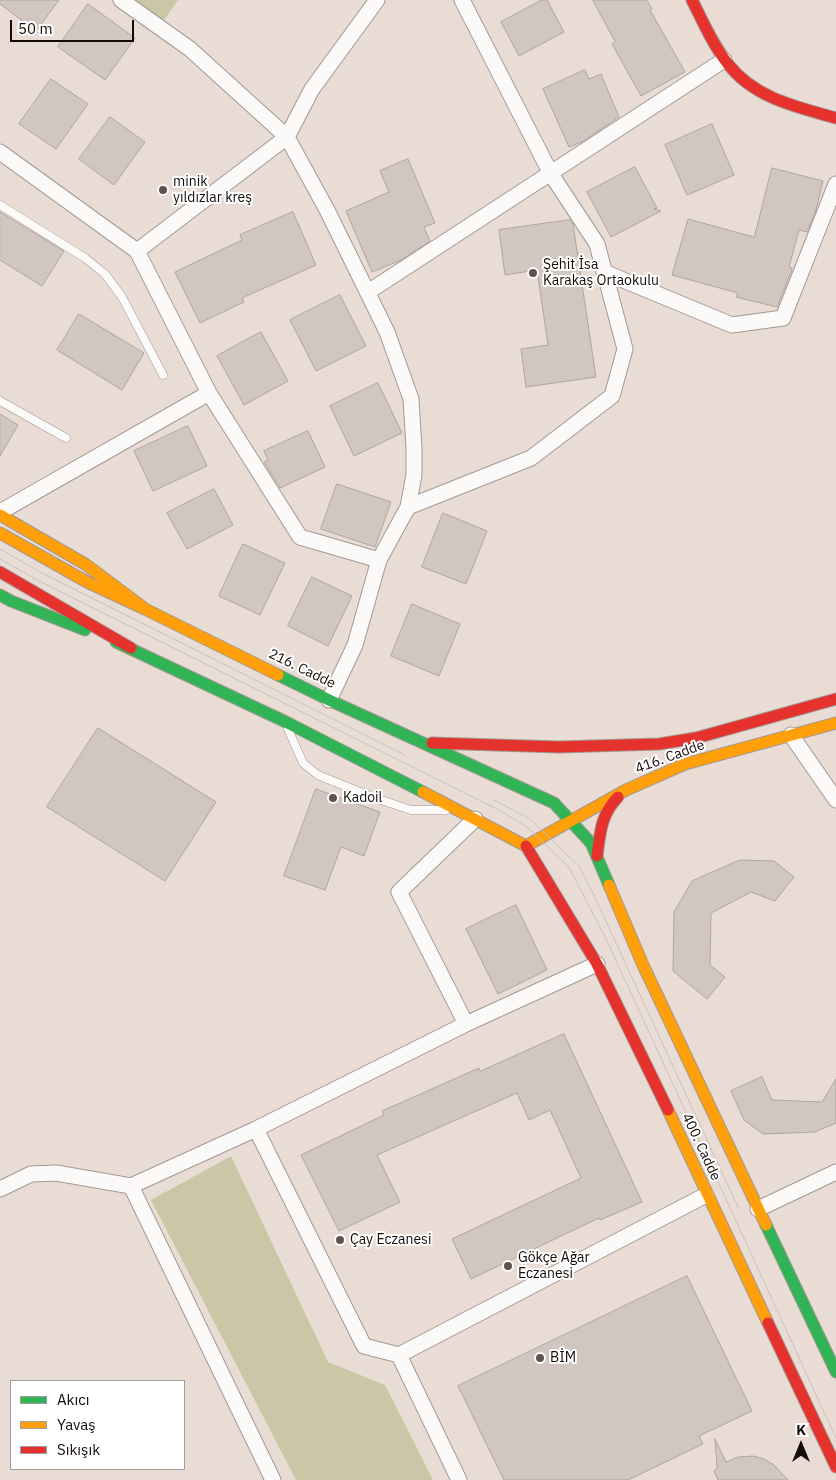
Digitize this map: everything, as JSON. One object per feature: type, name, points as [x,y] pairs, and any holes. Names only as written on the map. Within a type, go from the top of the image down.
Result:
[{"type":"main road","points":[[692,0],[724,60],[735,74],[757,92],[836,118]]},
{"type":"main road","name":"216. Cadde","points":[[0,514],[85,564],[145,609],[329,700],[554,803],[591,843]]},
{"type":"main road","points":[[0,532],[87,582],[145,609]]},
{"type":"main road","points":[[0,572],[131,648],[286,722],[526,846]]},
{"type":"main road","points":[[0,594],[6,602],[131,648]]},
{"type":"main road","points":[[424,743],[559,747],[659,744],[696,738],[836,699]]},
{"type":"main road","name":"416. Cadde","points":[[526,846],[626,790],[685,764],[836,723]]},
{"type":"main road","points":[[597,856],[604,812],[610,803],[626,790]]},
{"type":"main road","name":"400. Cadde","points":[[591,843],[643,965],[836,1372]]},
{"type":"main road","name":"400. Cadde","points":[[526,846],[597,964],[614,997],[836,1467]]},
{"type":"street","points":[[121,0],[190,49],[287,137],[327,210],[387,332],[410,399],[414,475],[408,507],[379,560],[355,645],[329,700]]},
{"type":"street","points":[[137,251],[287,137],[312,88],[377,0]]},
{"type":"street","points":[[408,507],[531,458],[612,396],[625,349],[597,244],[551,174],[462,0]]},
{"type":"street","points":[[368,292],[724,60]]},
{"type":"street","points":[[0,152],[137,251],[209,393],[300,537],[379,560]]},
{"type":"street","points":[[604,272],[732,325],[783,318],[836,184]]},
{"type":"street","points":[[0,514],[209,393]]},
{"type":"street","points":[[791,735],[836,800]]},
{"type":"street","points":[[466,1024],[400,892],[475,819]]},
{"type":"street","points":[[0,1189],[31,1174],[56,1173],[131,1186],[256,1129],[466,1024],[597,964]]},
{"type":"street","points":[[256,1129],[364,1346],[400,1355],[706,1195]]},
{"type":"street","points":[[758,1208],[836,1172]]},
{"type":"street","points":[[131,1186],[272,1480]]},
{"type":"street","points":[[400,1355],[460,1480]]},
{"type":"lane","points":[[0,205],[85,258],[105,274],[122,297],[163,375]]},
{"type":"lane","points":[[0,401],[66,438]]},
{"type":"lane","points":[[286,722],[303,763],[318,775],[372,797],[411,810],[461,811]]},
{"type":"shaded area","points":[[131,0],[178,0],[162,23]]},
{"type":"shaded area","points":[[231,1156],[328,1362],[385,1385],[433,1480],[296,1480],[151,1200]]},
{"type":"building","points":[[0,0],[59,0],[36,31],[0,4]]},
{"type":"building","points":[[542,0],[547,0],[564,32],[519,56],[501,22]]},
{"type":"building","points":[[593,0],[647,0],[652,9],[650,10],[685,72],[641,96],[612,44],[615,42]]},
{"type":"building","points":[[88,4],[135,38],[105,80],[58,47]]},
{"type":"building","points":[[585,70],[589,79],[601,74],[619,117],[582,142],[569,147],[543,89]]},
{"type":"building","points":[[51,79],[88,104],[56,149],[19,124]]},
{"type":"building","points":[[110,117],[145,142],[114,185],[79,159]]},
{"type":"building","points":[[712,124],[734,175],[687,195],[665,145]]},
{"type":"building","points":[[408,159],[435,223],[424,227],[430,241],[401,260],[372,272],[346,211],[389,192],[380,171]]},
{"type":"building","points":[[635,167],[657,208],[654,209],[661,211],[611,237],[587,192]]},
{"type":"building","points":[[772,168],[823,181],[816,210],[807,232],[799,230],[789,267],[792,268],[791,272],[777,307],[736,297],[738,293],[672,275],[688,219],[754,237]]},
{"type":"building","points":[[0,212],[64,251],[42,286],[0,260]]},
{"type":"building","points":[[293,212],[316,265],[242,298],[244,302],[200,323],[175,272],[242,240],[240,235]]},
{"type":"building","points":[[570,220],[573,224],[596,377],[526,387],[521,349],[548,345],[537,270],[505,275],[499,230]]},
{"type":"building","points":[[340,295],[366,346],[316,371],[290,320]]},
{"type":"building","points":[[79,314],[144,353],[122,390],[57,350]]},
{"type":"building","points":[[261,332],[288,381],[244,405],[217,356]]},
{"type":"building","points":[[378,383],[402,433],[354,456],[330,406]]},
{"type":"building","points":[[0,414],[18,425],[0,456]]},
{"type":"building","points":[[188,426],[207,466],[153,491],[134,451]]},
{"type":"building","points":[[308,431],[325,467],[280,488],[264,462],[268,460],[264,451]]},
{"type":"building","points":[[337,484],[391,502],[375,547],[321,529]]},
{"type":"building","points":[[214,489],[233,525],[187,549],[167,513]]},
{"type":"building","points":[[443,513],[487,531],[466,584],[422,567]]},
{"type":"building","points":[[243,544],[285,563],[260,615],[219,596]]},
{"type":"building","points":[[312,577],[352,596],[328,646],[288,626]]},
{"type":"building","points":[[412,604],[460,624],[439,676],[391,656]]},
{"type":"building","points":[[98,728],[216,802],[165,881],[47,807]]},
{"type":"building","points":[[316,789],[380,812],[364,856],[341,847],[325,890],[284,876]]},
{"type":"building","points":[[740,860],[774,861],[794,877],[775,901],[751,892],[711,913],[710,965],[725,977],[707,999],[673,971],[674,912],[692,881]]},
{"type":"building","points":[[516,905],[547,970],[498,994],[466,929]]},
{"type":"building","points":[[564,1034],[642,1202],[600,1220],[599,1218],[471,1279],[452,1239],[581,1178],[550,1110],[529,1120],[517,1093],[377,1155],[400,1202],[339,1231],[301,1155],[384,1115],[382,1111],[479,1068],[480,1071]]},
{"type":"building","points":[[762,1077],[772,1100],[822,1102],[836,1079],[836,1123],[815,1132],[763,1134],[744,1120],[731,1091]]},
{"type":"building","points":[[687,1276],[752,1411],[699,1436],[703,1444],[628,1480],[504,1480],[458,1386]]},
{"type":"building","points":[[715,1439],[726,1462],[738,1457],[753,1456],[764,1459],[774,1465],[788,1480],[718,1480],[714,1471],[717,1468]]},
{"type":"tram line","points":[[0,549],[40,572],[405,755]]},
{"type":"tram line","points":[[0,559],[39,581],[497,809],[527,827],[569,867],[608,943],[836,1438]]},
{"type":"tram line","points":[[494,800],[530,819],[579,866],[738,1207]]},
{"type":"traffic: fast","points":[[0,595],[85,630]]},
{"type":"traffic: fast","points":[[116,642],[286,722],[423,792]]},
{"type":"traffic: fast","points":[[278,675],[554,803],[591,843],[609,885]]},
{"type":"traffic: fast","points":[[766,1225],[836,1372]]},
{"type":"traffic: slow","points":[[0,515],[85,564],[145,609],[278,675]]},
{"type":"traffic: slow","points":[[0,533],[87,582],[145,609]]},
{"type":"traffic: slow","points":[[526,846],[626,790],[685,764],[836,723]]},
{"type":"traffic: slow","points":[[423,792],[526,846]]},
{"type":"traffic: slow","points":[[609,885],[643,965],[766,1225]]},
{"type":"traffic: slow","points":[[668,1110],[768,1323]]},
{"type":"traffic: jam","points":[[692,0],[708,33],[728,64],[739,76],[750,85],[777,100],[836,118]]},
{"type":"traffic: jam","points":[[0,572],[131,648]]},
{"type":"traffic: jam","points":[[432,743],[559,747],[659,744],[696,738],[836,699]]},
{"type":"traffic: jam","points":[[597,856],[600,832],[605,817],[612,803],[618,797]]},
{"type":"traffic: jam","points":[[526,846],[597,964],[668,1110]]},
{"type":"traffic: jam","points":[[768,1323],[836,1467]]},
{"type":"place","name":"minik yıldızlar kreş","points":[[163,190]]},
{"type":"place","name":"Şehit İsa Karakaş Ortaokulu","points":[[533,273]]},
{"type":"place","name":"Kadoil","points":[[333,798]]},
{"type":"place","name":"Çay Eczanesi","points":[[340,1240]]},
{"type":"place","name":"Gökçe Ağar Eczanesi","points":[[508,1266]]},
{"type":"place","name":"BİM","points":[[540,1358]]}]
